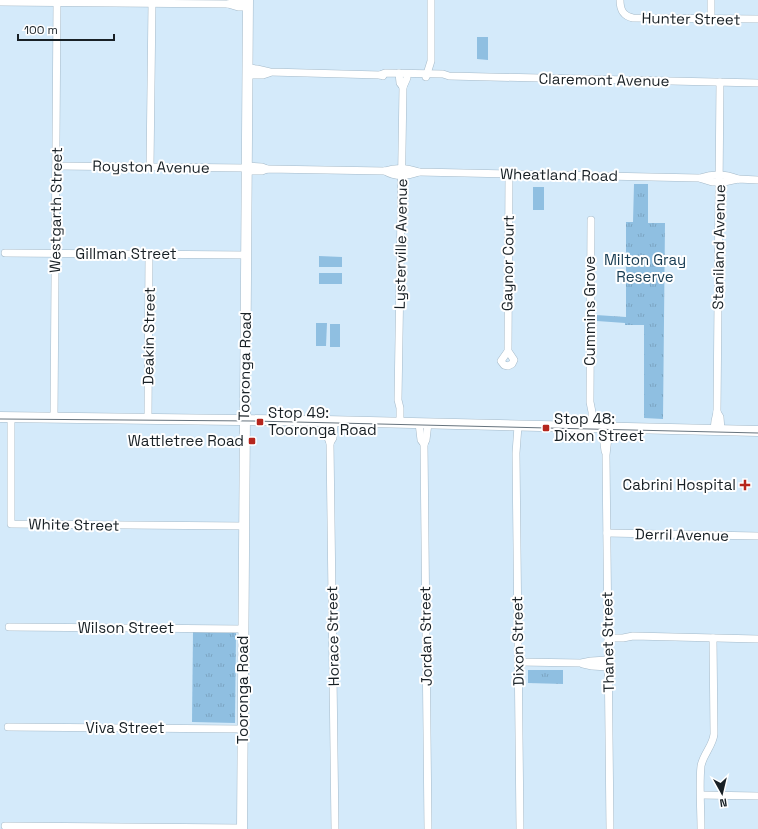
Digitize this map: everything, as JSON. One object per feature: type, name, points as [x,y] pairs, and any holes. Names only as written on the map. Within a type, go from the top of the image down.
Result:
[{"type":"main road","name":"Tooronga Road","points":[[242,829],[248,3]]},
{"type":"main road","points":[[0,417],[330,421],[758,431]]},
{"type":"street","points":[[430,76],[432,0]]},
{"type":"street","name":"Hunter Street","points":[[620,0],[620,8],[624,15],[633,18],[758,19]]},
{"type":"street","points":[[711,0],[711,19]]},
{"type":"street","points":[[0,2],[228,4],[238,1],[248,3]]},
{"type":"street","name":"Westgarth Street","points":[[54,418],[57,2]]},
{"type":"street","points":[[150,167],[152,3]]},
{"type":"street","name":"Claremont Avenue","points":[[248,72],[257,69],[270,72],[380,75],[385,77],[399,75],[430,76],[443,74],[449,76],[758,83]]},
{"type":"street","name":"Lysterville Avenue","points":[[399,75],[403,88]]},
{"type":"street","name":"Lysterville Avenue","points":[[398,423],[396,407],[398,400],[403,88],[407,76]]},
{"type":"street","name":"Staniland Avenue","points":[[718,430],[715,421],[717,412],[720,82]]},
{"type":"street","name":"Royston Avenue","points":[[56,166],[247,168]]},
{"type":"street","name":"Wheatland Road","points":[[247,168],[262,167],[267,169],[390,170],[402,172],[408,169],[419,172],[699,178],[732,181],[738,179],[758,180]]},
{"type":"street","name":"Gaynor Court","points":[[508,351],[509,174]]},
{"type":"street","name":"Cummins Grove","points":[[591,220],[590,402],[587,412],[597,427]]},
{"type":"street","name":"Gillman Street","points":[[5,253],[246,255]]},
{"type":"street","name":"Deakin Street","points":[[148,419],[149,254]]},
{"type":"street","name":"White Street","points":[[11,417],[11,524],[244,526]]},
{"type":"street","name":"Horace Street","points":[[330,421],[328,438],[330,443],[335,829]]},
{"type":"street","name":"Jordan Street","points":[[424,423],[422,440],[424,444],[428,829]]},
{"type":"street","name":"Dixon Street","points":[[516,425],[513,441],[516,453],[520,829]]},
{"type":"street","name":"Thanet Street","points":[[597,427],[602,436],[606,455],[610,829]]},
{"type":"street","name":"Derril Avenue","points":[[607,533],[758,536]]},
{"type":"street","name":"Wilson Street","points":[[9,627],[243,629]]},
{"type":"street","points":[[608,636],[623,634],[632,636],[758,639]]},
{"type":"street","points":[[701,829],[702,761],[711,745],[714,734],[713,638]]},
{"type":"street","points":[[519,662],[581,663],[591,661],[608,664]]},
{"type":"street","name":"Viva Street","points":[[8,727],[242,729]]},
{"type":"street","points":[[701,795],[758,796]]},
{"type":"street","points":[[5,826],[242,829]]},
{"type":"green space","points":[[477,37],[488,37],[488,60],[477,59]]},
{"type":"green space","name":"Milton Gray Reserve","points":[[634,184],[648,184],[648,223],[665,223],[663,419],[644,418],[644,325],[625,325],[625,323],[597,321],[596,315],[626,317],[626,222],[633,222]]},
{"type":"green space","points":[[533,187],[544,187],[544,210],[533,210]]},
{"type":"green space","points":[[319,256],[342,257],[342,267],[319,267]]},
{"type":"green space","points":[[319,273],[342,273],[342,284],[319,284]]},
{"type":"green space","points":[[316,323],[327,323],[326,346],[316,346]]},
{"type":"green space","points":[[330,324],[340,324],[340,347],[330,347]]},
{"type":"green space","points":[[193,632],[236,633],[235,723],[192,722]]},
{"type":"green space","points":[[528,670],[563,670],[563,684],[528,683]]},
{"type":"tram line","points":[[0,419],[253,421],[758,433]]},
{"type":"place","name":"Stop 49: Tooronga Road","points":[[260,422]]},
{"type":"place","name":"Stop 48: Dixon Street","points":[[546,428]]},
{"type":"place","name":"Wattletree Road","points":[[252,441]]},
{"type":"place","name":"Cabrini Hospital","points":[[745,485]]}]
